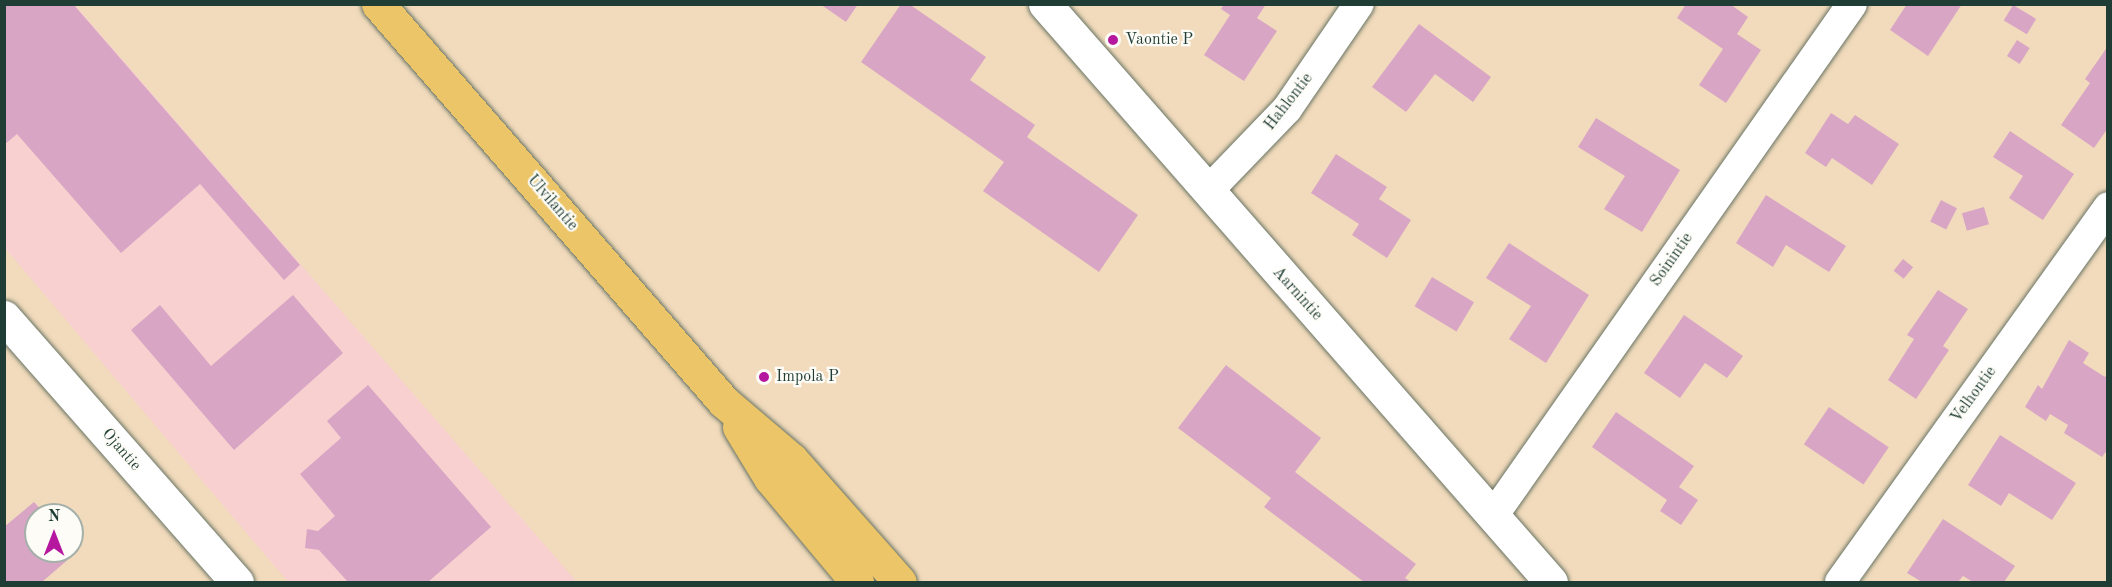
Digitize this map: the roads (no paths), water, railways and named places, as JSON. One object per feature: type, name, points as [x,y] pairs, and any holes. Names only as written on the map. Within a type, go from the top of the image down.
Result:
[{"type":"main road","name":"Ulvilantie","points":[[378,4],[724,402],[791,459],[900,582]]},
{"type":"main road","name":"Ulvilantie","points":[[724,402],[770,478],[856,582]]},
{"type":"street","name":"Aarnintie","points":[[1045,4],[1551,582]]},
{"type":"street","name":"Hahlontie","points":[[1208,191],[1287,109],[1359,4]]},
{"type":"street","name":"Soinintie","points":[[1493,516],[1852,4]]},
{"type":"street","name":"Velhontie","points":[[1840,582],[2108,207]]},
{"type":"street","name":"Ojantie","points":[[4,317],[237,582]]},
{"type":"place","name":"Vaontie P","points":[[1113,40]]},
{"type":"place","name":"Impola P","points":[[764,377]]}]
